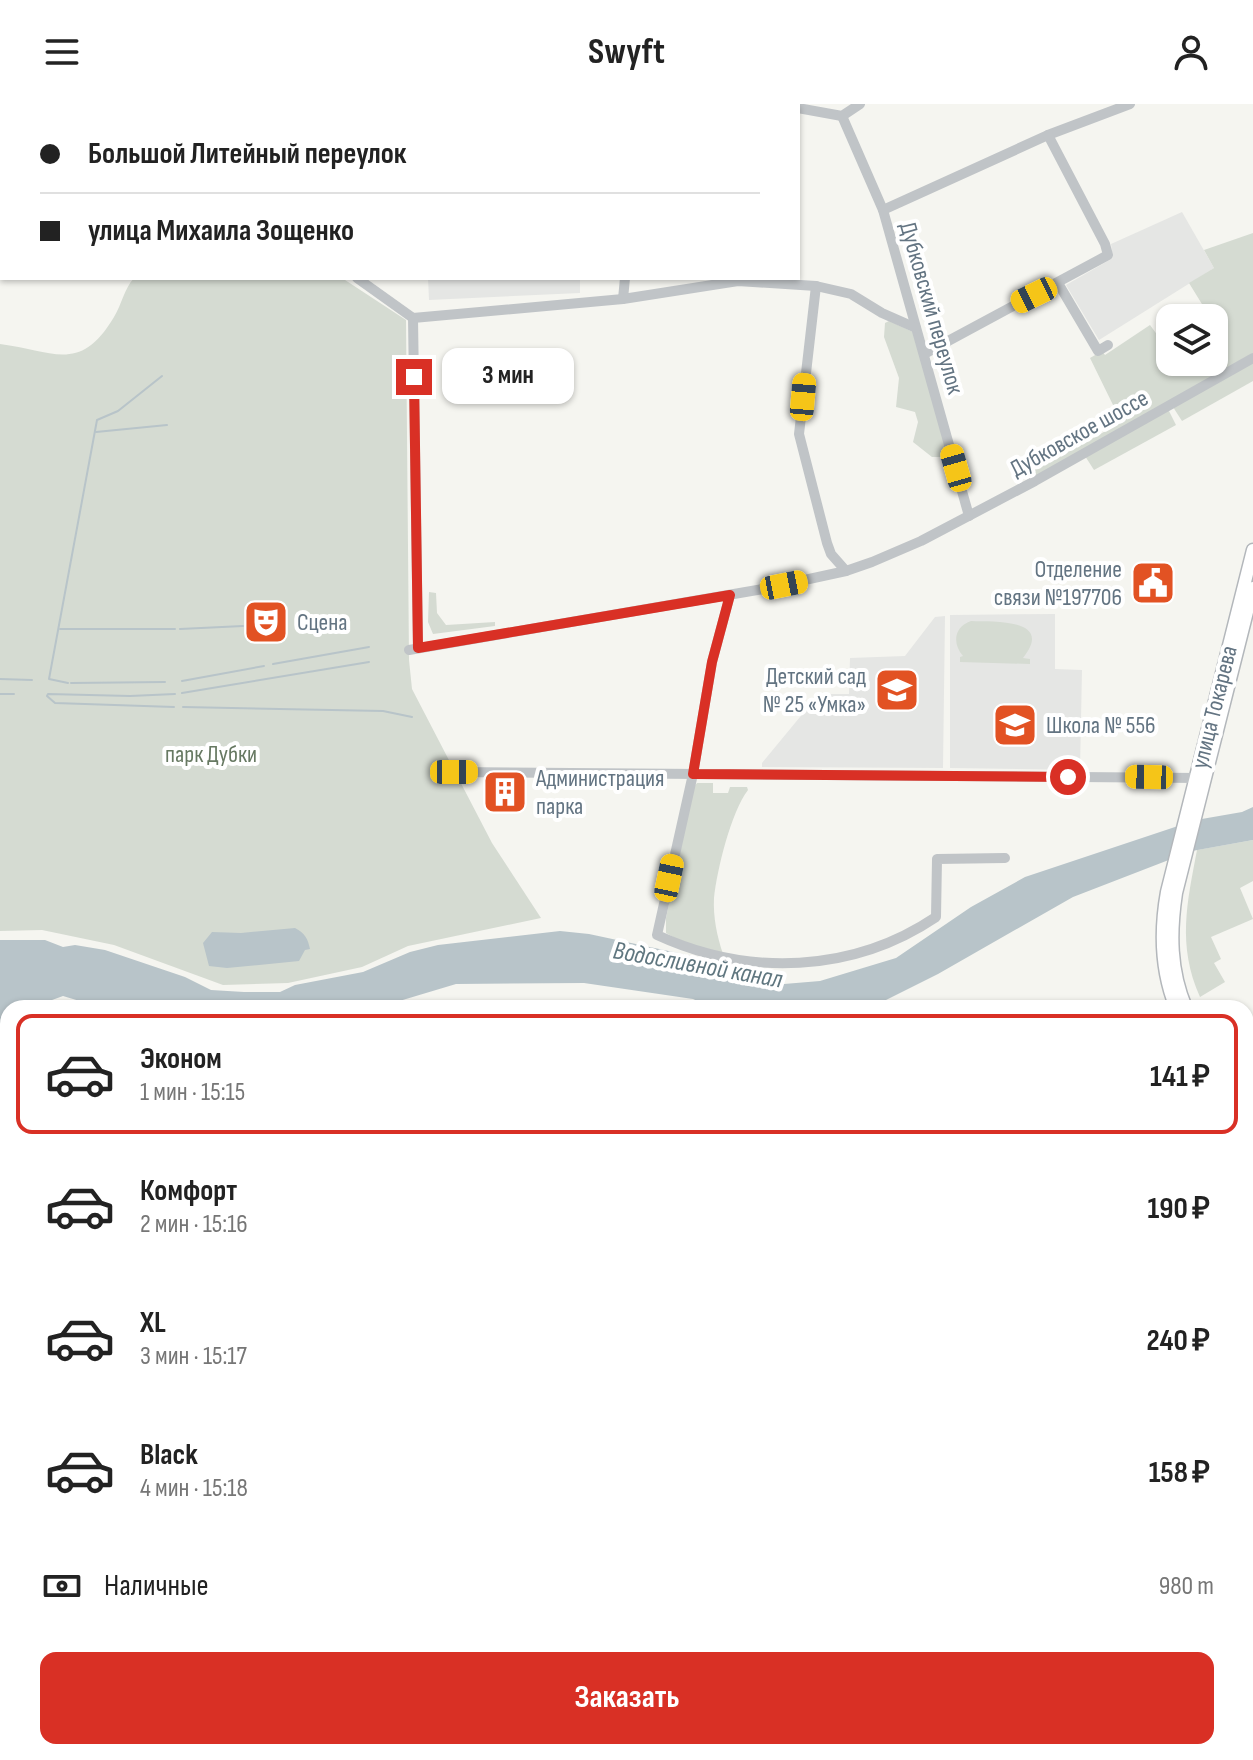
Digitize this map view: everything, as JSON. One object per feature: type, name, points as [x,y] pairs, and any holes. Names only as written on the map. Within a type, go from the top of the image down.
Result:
[{"type":"main road","name":"улица Токарева","points":[[1201,778],[1253,550]]},
{"type":"main road","name":"улица Токарева","points":[[1179,862],[1253,588]]},
{"type":"main road","points":[[1173,1000],[1166,979],[1163,916],[1179,862]]},
{"type":"main road","points":[[1179,862],[1171,941],[1176,978],[1183,1000]]},
{"type":"street","points":[[800,108],[842,116],[860,104]]},
{"type":"street","points":[[883,210],[1048,135],[1130,104]]},
{"type":"street","name":"Дубковский переулок","points":[[842,116],[883,210],[969,516]]},
{"type":"street","points":[[924,354],[1108,255],[1048,135]]},
{"type":"street","points":[[360,280],[413,318],[623,299],[738,280],[816,286],[851,294],[882,313],[916,328]]},
{"type":"street","points":[[623,299],[625,280]]},
{"type":"street","points":[[1058,283],[1098,351],[1108,345]]},
{"type":"street","points":[[816,286],[799,434],[827,543],[831,554],[846,571]]},
{"type":"street","name":"Дубковское шоссе","points":[[413,318],[414,649],[730,595],[846,571],[904,549],[969,516],[1253,358]]},
{"type":"street","points":[[730,595],[712,662],[693,774],[657,935],[690,950],[728,958],[776,963],[815,963],[837,959],[889,944],[936,917],[937,859],[1005,858]]},
{"type":"street","points":[[454,772],[1201,778]]},
{"type":"shaded area","points":[[1182,212],[1214,268],[1099,340],[1066,285],[1113,258],[1111,244]]},
{"type":"shaded area","points":[[428,280],[580,280],[580,293],[429,300]]},
{"type":"shaded area","name":"Школа № 556","points":[[1055,614],[1055,669],[1082,670],[1080,770],[950,768],[950,615]]},
{"type":"shaded area","name":"Детский сад № 25 «Умка»","points":[[945,616],[943,768],[762,767],[762,763],[819,694],[849,694],[850,658],[905,656],[935,617]]},
{"type":"green space","points":[[1253,233],[1253,353],[1228,367],[1228,304],[1202,304],[1189,283],[1214,268],[1204,250]]},
{"type":"green space","name":"парк Дубки","points":[[133,280],[345,280],[406,320],[409,660],[412,689],[492,843],[541,918],[408,946],[362,967],[288,983],[223,985],[114,945],[42,930],[0,931],[0,344],[51,354],[77,352],[102,335]]},
{"type":"green space","points":[[889,321],[913,332],[948,457],[932,457],[913,442],[918,422],[915,412],[896,407],[899,378],[884,337],[885,323]]},
{"type":"green space","points":[[1150,325],[1156,333],[1156,376],[1213,376],[1036,478],[1032,471],[1115,426],[1115,409],[1090,358],[1102,351],[1105,355]]},
{"type":"green space","points":[[1253,362],[1253,381],[1182,421],[1173,407]]},
{"type":"green space","points":[[1168,409],[1176,425],[1094,470],[1085,456]]},
{"type":"green space","points":[[429,592],[436,593],[437,613],[446,625],[495,622],[495,626],[433,634],[428,622]]},
{"type":"green space","points":[[971,621],[1006,623],[1026,629],[1031,635],[1031,645],[1023,658],[1030,659],[1030,664],[960,662],[963,656],[956,636],[961,627]]},
{"type":"green space","points":[[697,783],[713,783],[713,793],[728,793],[730,787],[747,787],[748,790],[731,826],[714,898],[717,933],[723,954],[689,946],[666,933],[666,918],[693,788]]},
{"type":"green space","points":[[1253,840],[1253,881],[1240,888],[1253,919],[1211,937],[1221,959],[1214,963],[1225,982],[1200,997],[1188,960],[1186,942],[1187,906],[1197,850]]},
{"type":"water","name":"Водосливной канал","points":[[1253,807],[1253,840],[1192,851],[1073,897],[886,1000],[695,1000],[584,983],[456,984],[403,1000],[76,1000],[63,996],[52,1000],[0,1000],[0,940],[45,940],[63,947],[75,945],[105,950],[185,977],[211,990],[244,992],[280,992],[295,985],[363,972],[410,952],[438,945],[560,931],[589,934],[734,965],[755,978],[784,984],[820,981],[896,958],[971,907],[1025,877],[1196,820],[1242,812]]},
{"type":"water","points":[[295,928],[306,937],[310,949],[305,950],[299,961],[227,968],[209,966],[203,943],[212,932]]},
{"type":"waterway","points":[[68,683],[49,679],[97,420],[118,411],[162,376]]},
{"type":"waterway","points":[[96,432],[167,425]]},
{"type":"waterway","points":[[180,629],[243,626]]},
{"type":"waterway","points":[[60,629],[175,629]]},
{"type":"waterway","points":[[273,664],[369,647]]},
{"type":"waterway","points":[[182,693],[369,662]]},
{"type":"waterway","points":[[182,681],[264,666]]},
{"type":"waterway","points":[[0,679],[32,680]]},
{"type":"waterway","points":[[71,683],[165,682]]},
{"type":"waterway","points":[[0,694],[14,694]]},
{"type":"waterway","points":[[174,707],[55,703],[47,696],[175,694]]},
{"type":"waterway","points":[[183,707],[383,711],[412,717]]},
{"type":"place","name":"Отделение связи №197706","points":[[1153,583]]},
{"type":"place","name":"Сцена","points":[[266,622]]},
{"type":"place","name":"Детский сад № 25 «Умка»","points":[[897,690]]},
{"type":"place","name":"Школа № 556","points":[[1015,725]]},
{"type":"place","name":"Администрация парка","points":[[505,792]]},
{"type":"route","points":[[414,377],[418,648],[730,595],[712,662],[693,774],[1068,777]]}]
